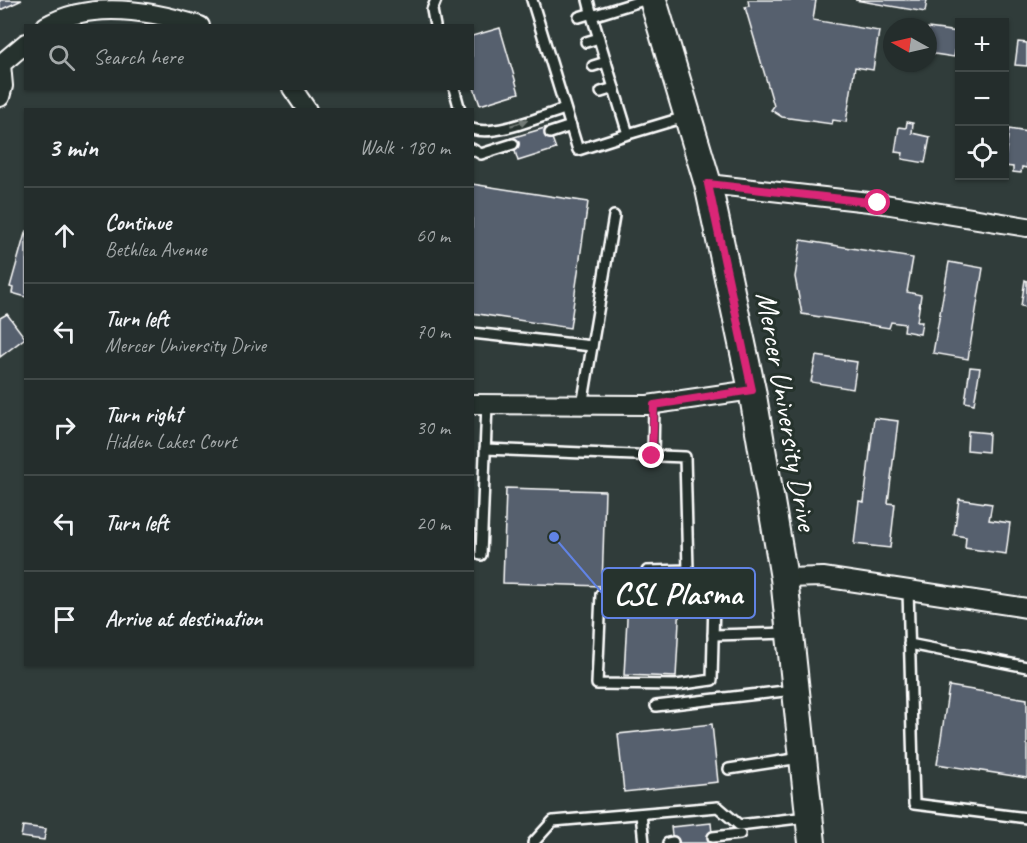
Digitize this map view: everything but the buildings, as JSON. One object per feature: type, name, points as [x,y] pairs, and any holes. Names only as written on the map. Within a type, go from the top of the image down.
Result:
[{"type":"main road","name":"Mercer University Drive","points":[[652,0],[708,184],[752,390],[784,578],[812,843]]},
{"type":"street","points":[[49,24],[76,7],[104,4],[136,7],[193,24]]},
{"type":"street","points":[[0,97],[3,86],[1,64],[24,45]]},
{"type":"street","points":[[293,90],[306,108]]},
{"type":"street","points":[[708,184],[878,203],[1027,227]]},
{"type":"street","points":[[480,404],[654,405],[752,390]]},
{"type":"street","points":[[784,578],[823,577],[1027,608]]},
{"type":"lane","points":[[435,24],[432,10],[436,0]]},
{"type":"lane","points":[[588,0],[628,135]]},
{"type":"lane","points":[[579,17],[644,0]]},
{"type":"lane","points":[[544,2],[533,3],[578,150],[687,116]]},
{"type":"lane","points":[[541,30],[551,27]]},
{"type":"lane","points":[[586,42],[599,38]]},
{"type":"lane","points":[[548,55],[559,51]]},
{"type":"lane","points":[[593,66],[606,62]]},
{"type":"lane","points":[[556,79],[566,75]]},
{"type":"lane","points":[[601,92],[614,88]]},
{"type":"lane","points":[[455,90],[459,108]]},
{"type":"lane","points":[[474,129],[484,131],[502,128],[564,106],[574,100]]},
{"type":"lane","points":[[550,133],[571,126]]},
{"type":"lane","points":[[474,150],[481,154],[513,144]]},
{"type":"lane","points":[[582,406],[614,216]]},
{"type":"lane","points":[[474,333],[592,346]]},
{"type":"lane","points":[[480,404],[485,449],[481,555]]},
{"type":"lane","points":[[652,456],[654,405]]},
{"type":"lane","points":[[485,449],[685,457],[688,570],[647,571]]},
{"type":"lane","points":[[908,590],[914,804],[1027,818]]},
{"type":"lane","points":[[601,594],[714,600],[713,635],[712,681],[676,685],[597,684],[601,594]]},
{"type":"lane","points":[[713,635],[789,633]]},
{"type":"lane","points":[[909,644],[1027,667]]},
{"type":"lane","points":[[656,706],[795,690]]},
{"type":"lane","points":[[729,769],[802,758]]},
{"type":"lane","points":[[533,843],[553,821],[718,807],[740,834]]},
{"type":"lane","points":[[641,814],[644,843]]},
{"type":"lane","points":[[713,837],[740,834],[808,817]]},
{"type":"lane","points":[[668,843],[673,842]]},
{"type":"place","name":"CSL Plasma","points":[[554,537]]},
{"type":"route","points":[[652,456],[654,405],[752,390],[708,184],[878,203]]}]
